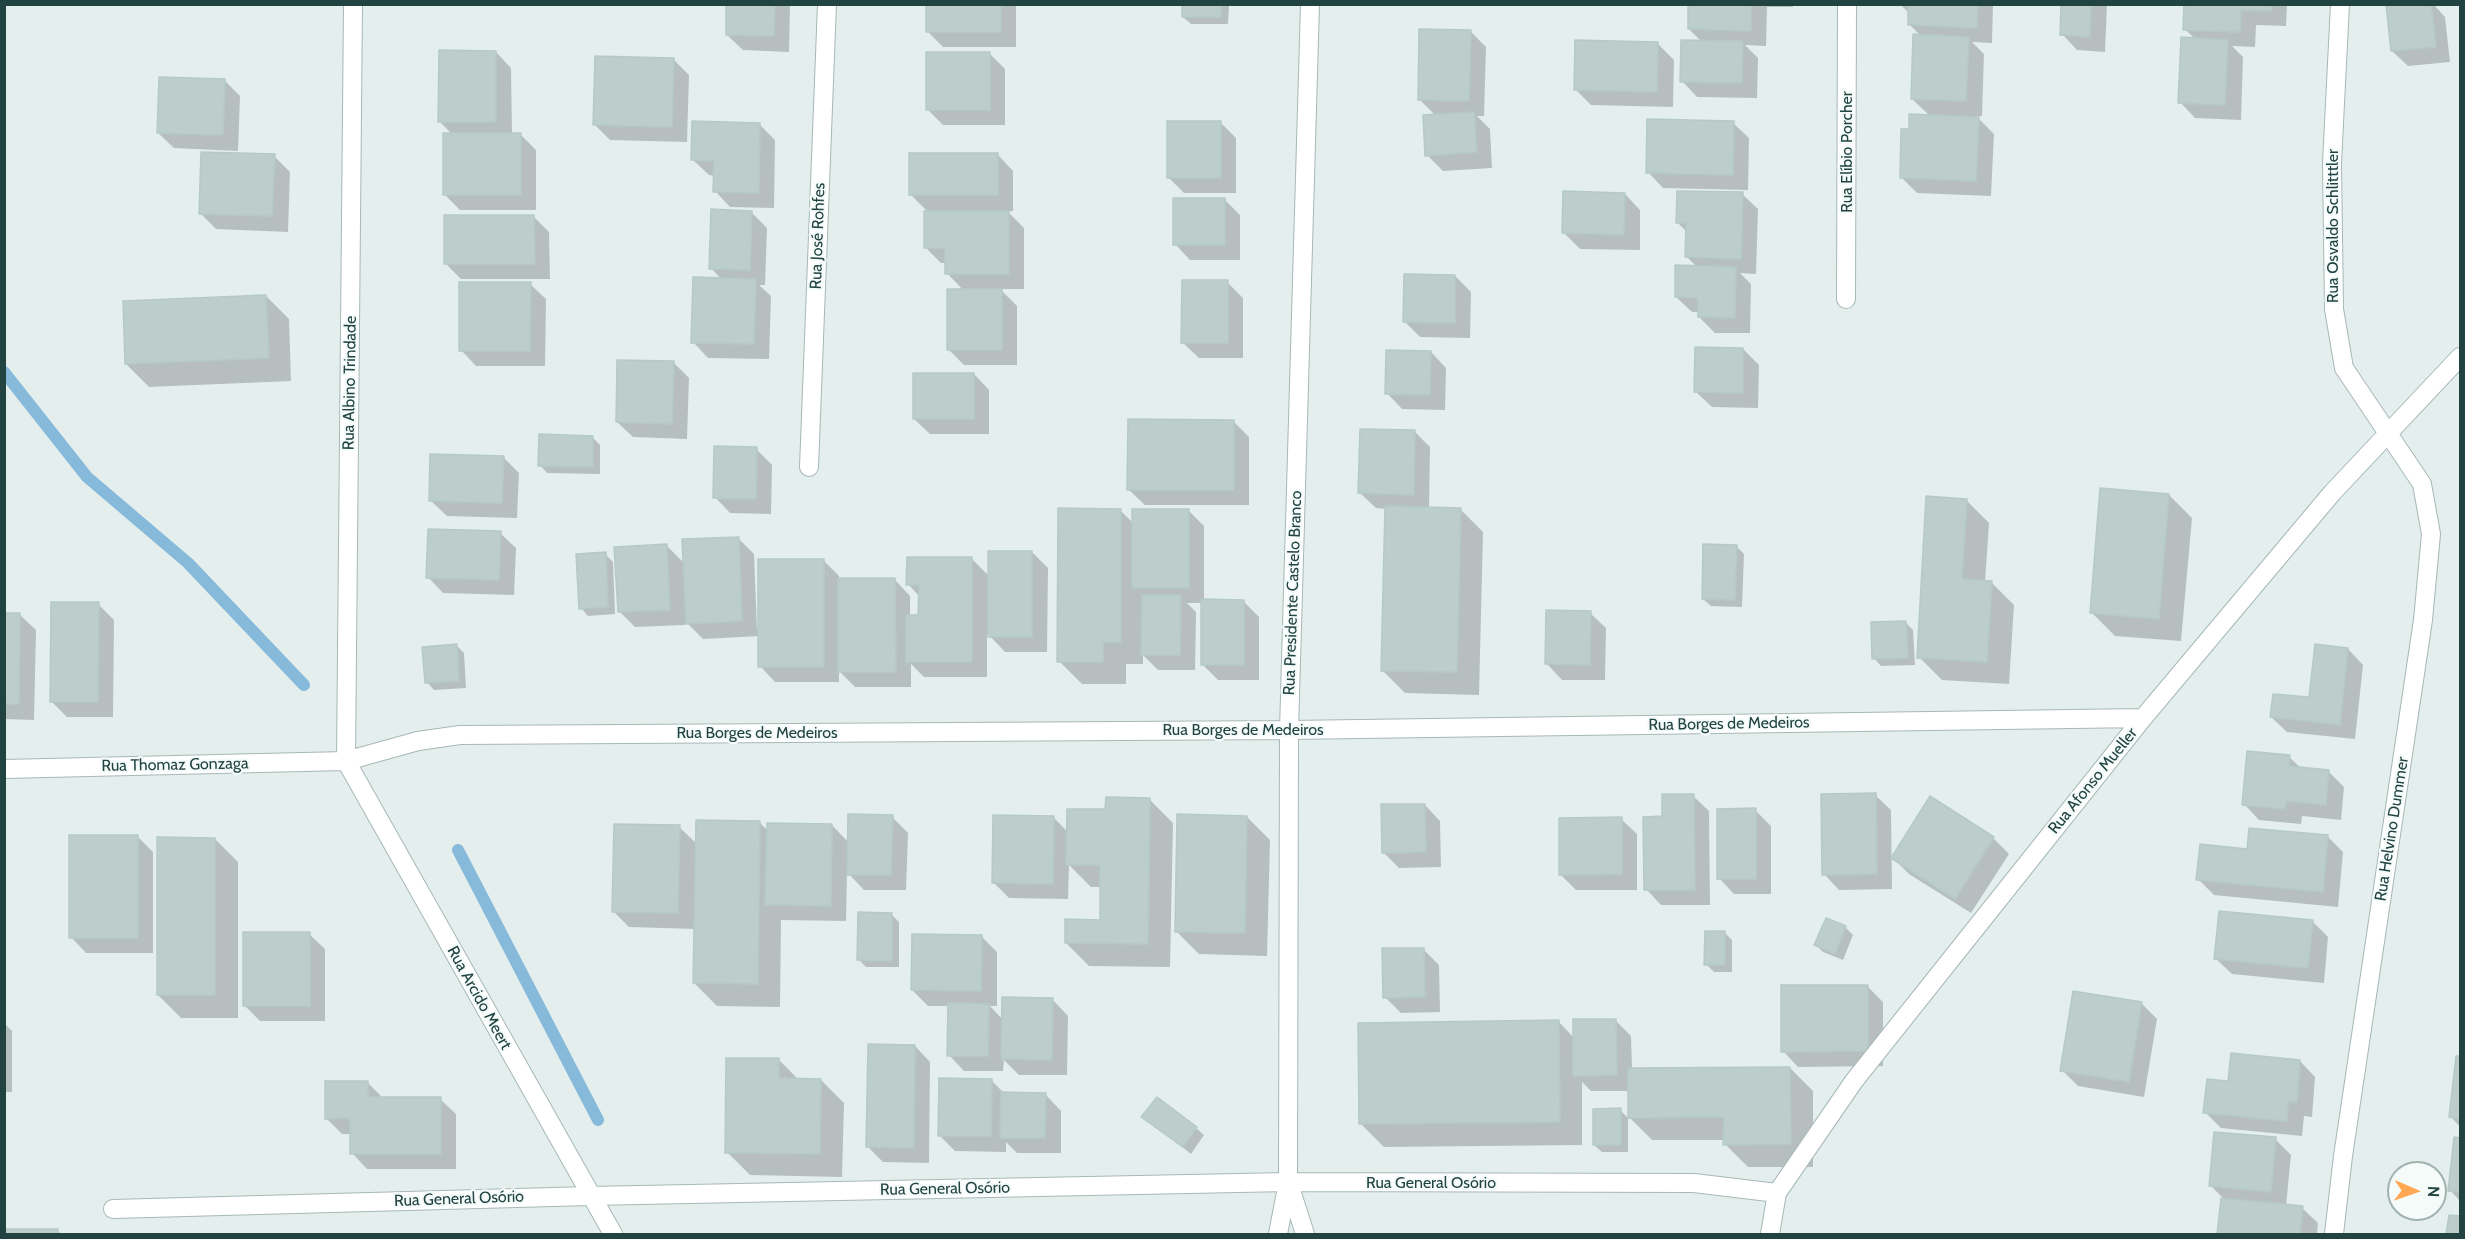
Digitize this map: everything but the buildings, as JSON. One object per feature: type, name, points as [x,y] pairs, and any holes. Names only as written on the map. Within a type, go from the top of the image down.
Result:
[{"type":"street","name":"Rua Albino Trindade","points":[[346,761],[353,4]]},
{"type":"street","name":"Rua José Rohfes","points":[[809,467],[827,4]]},
{"type":"street","name":"Rua Presidente Castelo Branco","points":[[1278,1234],[1288,1182],[1289,730],[1310,4]]},
{"type":"street","name":"Rua Elíbio Porcher","points":[[1846,299],[1847,4]]},
{"type":"street","name":"Rua Osvaldo Schlitttler","points":[[2340,4],[2332,163],[2334,309],[2344,368],[2387,434]]},
{"type":"street","name":"Rua Afonso Mueller","points":[[1770,1234],[1777,1193],[1854,1081],[2143,718],[2332,493],[2460,357]]},
{"type":"street","name":"Rua Helvino Dummer","points":[[2334,1234],[2343,1156],[2423,620],[2431,534],[2422,484],[2387,434]]},
{"type":"street","name":"Rua Borges de Medeiros","points":[[346,761],[418,741],[460,735],[1289,730],[2143,718]]},
{"type":"street","name":"Rua Thomaz Gonzaga","points":[[4,769],[346,761]]},
{"type":"street","name":"Rua Arcido Meert","points":[[346,761],[613,1234]]},
{"type":"street","name":"Rua Presidente Castelo Branco","points":[[1288,1182],[1305,1234]]},
{"type":"street","name":"Rua General Osório","points":[[113,1209],[590,1196],[1288,1182],[1694,1183],[1777,1193]]},
{"type":"waterway","points":[[4,372],[87,477],[188,563],[304,685]]},
{"type":"waterway","points":[[458,850],[598,1120]]}]
